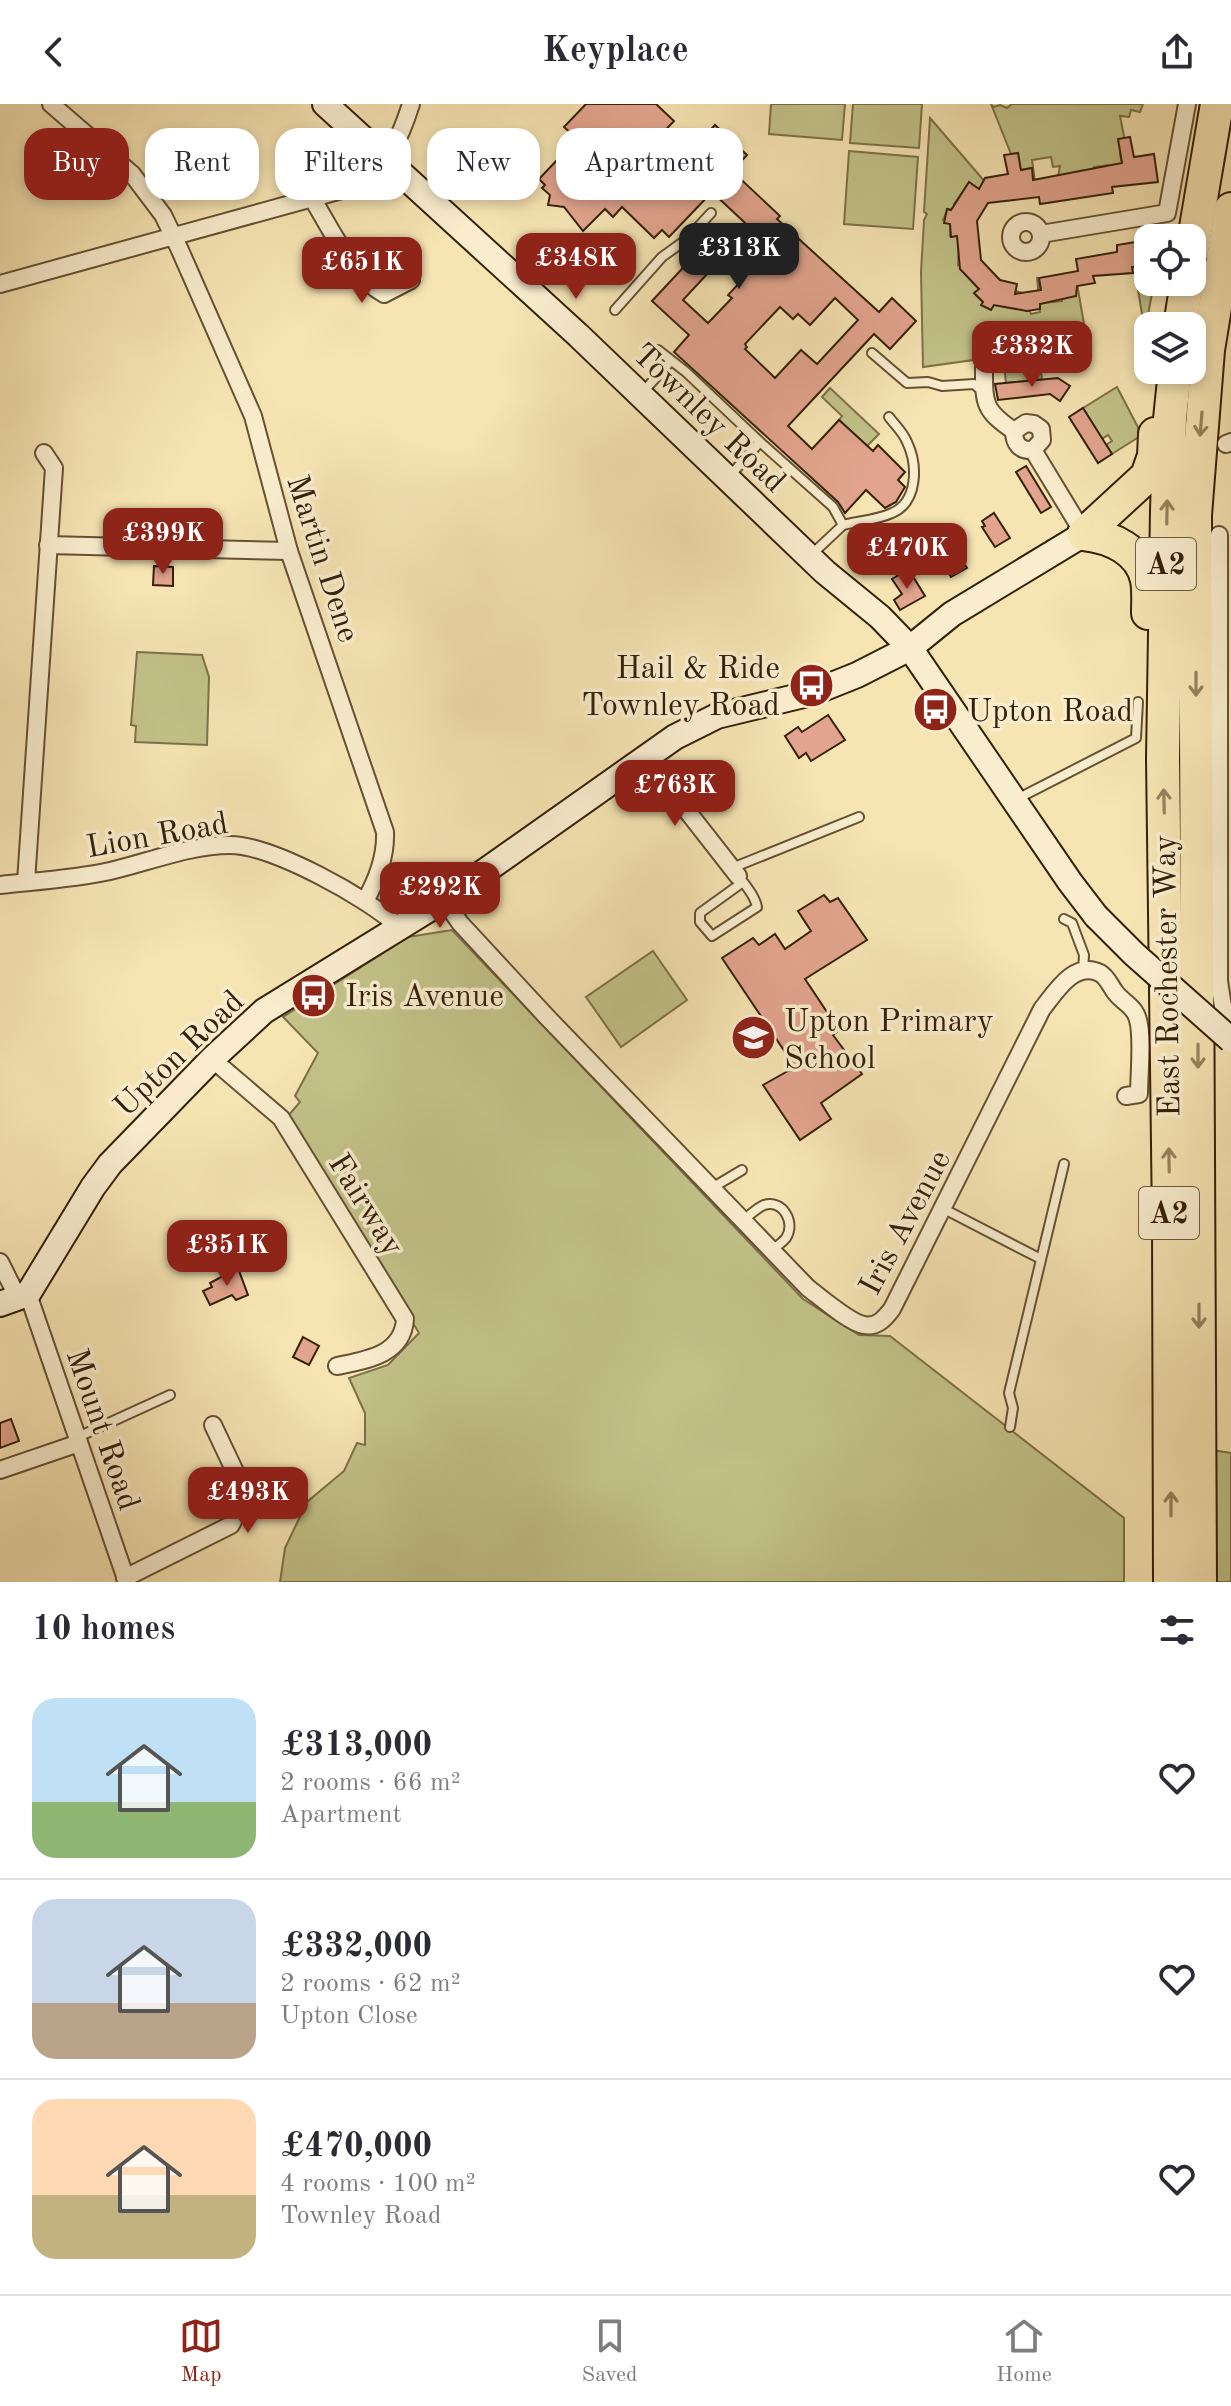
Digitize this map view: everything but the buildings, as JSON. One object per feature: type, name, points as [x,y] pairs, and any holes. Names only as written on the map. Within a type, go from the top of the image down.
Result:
[{"type":"highway","points":[[1196,224],[1217,104]]},
{"type":"highway","points":[[1174,224],[1205,170]]},
{"type":"highway","name":"East Rochester Way","points":[[1200,1582],[1195,515],[1208,350],[1231,209]]},
{"type":"highway","name":"A2","points":[[1084,534],[1147,476],[1154,456],[1158,384]]},
{"type":"highway","name":"East Rochester Way","points":[[1170,1582],[1163,758],[1167,510],[1174,384]]},
{"type":"highway","name":"A2","points":[[1084,534],[1114,540],[1130,553],[1147,580],[1150,706],[1163,758]]},
{"type":"street","name":"Martin Dene","points":[[51,104],[132,174],[163,215],[253,416],[289,551],[385,832],[385,845],[375,883],[365,901]]},
{"type":"street","name":"Townley Road","points":[[325,104],[351,128]]},
{"type":"street","points":[[403,128],[411,104]]},
{"type":"street","points":[[1173,224],[1187,104]]},
{"type":"street","name":"Townley Road","points":[[411,183],[910,648],[1096,916],[1231,1040]]},
{"type":"street","points":[[0,284],[305,200]]},
{"type":"street","points":[[313,200],[358,272],[371,287],[384,294],[411,280]]},
{"type":"street","points":[[1041,234],[1134,228]]},
{"type":"street","points":[[984,367],[985,406],[1014,431],[1026,423],[1041,429],[1042,440],[1033,450],[1084,534]]},
{"type":"street","points":[[26,882],[54,468],[44,453]]},
{"type":"street","name":"Upton Road","points":[[28,1294],[110,1164],[212,1059],[264,1011],[444,900],[675,737],[717,716],[812,693],[857,675],[910,648],[952,614],[1084,534]]},
{"type":"street","points":[[1219,535],[1225,708],[1219,981],[1223,1007],[1231,1014]]},
{"type":"street","points":[[48,545],[289,551]]},
{"type":"street","points":[[645,757],[738,875]]},
{"type":"street","name":"Lion Road","points":[[0,885],[105,872],[190,850],[249,846],[276,855],[365,901],[399,927]]},
{"type":"street","name":"Iris Avenue","points":[[444,900],[460,923],[546,1016],[808,1288],[865,1325],[881,1322],[892,1309],[1042,1009],[1064,980],[1083,970]]},
{"type":"street","points":[[1083,970],[1099,972],[1108,980],[1116,994],[1132,1007],[1139,1021],[1139,1094],[1126,1096]]},
{"type":"street","name":"Fairway","points":[[212,1059],[281,1118],[405,1319],[404,1331],[391,1349],[377,1357],[337,1366]]},
{"type":"street","points":[[0,1262],[14,1290],[28,1294]]},
{"type":"street","points":[[0,1304],[28,1294]]},
{"type":"street","name":"Mount Road","points":[[28,1294],[126,1580]]},
{"type":"street","points":[[126,1580],[231,1525],[246,1495],[213,1425]]},
{"type":"street","points":[[0,1470],[78,1440]]},
{"type":"lane","points":[[615,310],[662,257],[687,239],[711,213]]},
{"type":"lane","points":[[658,350],[833,507],[843,525]]},
{"type":"lane","points":[[872,353],[907,383],[928,382],[942,386],[974,384],[984,393]]},
{"type":"lane","points":[[640,394],[670,362]]},
{"type":"lane","points":[[810,557],[843,525],[891,514],[912,494],[908,444],[889,417]]},
{"type":"lane","points":[[727,478],[760,442]]},
{"type":"lane","points":[[1014,800],[1136,738],[1138,702]]},
{"type":"lane","points":[[738,875],[757,907],[712,936],[700,922],[700,913],[738,875],[859,817]]},
{"type":"lane","points":[[1064,919],[1072,923],[1084,955],[1083,970]]},
{"type":"lane","points":[[1010,1427],[1013,1408],[1009,1393],[1064,1164]]},
{"type":"lane","points":[[712,1189],[742,1170]]},
{"type":"lane","points":[[742,1220],[766,1205],[774,1204],[784,1210],[789,1219],[788,1233],[771,1250]]},
{"type":"lane","points":[[944,1209],[1039,1258]]},
{"type":"lane","points":[[78,1440],[170,1395]]},
{"type":"green space","points":[[771,104],[845,104],[842,140],[769,134]]},
{"type":"green space","points":[[853,104],[922,104],[919,148],[850,143]]},
{"type":"green space","points":[[991,104],[993,107],[1000,105],[1007,108],[1012,104],[1143,104],[1140,112],[1131,110],[1129,117],[1120,116],[1127,151],[1120,153],[1121,160],[1126,163],[1109,168],[1108,165],[1094,167],[1094,173],[1079,171],[1057,182],[1060,166],[1053,167],[1051,157],[1032,160],[1035,181],[1032,168],[1020,170],[1018,153],[1011,154]]},
{"type":"green space","points":[[930,118],[986,183],[979,189],[969,183],[954,204],[963,210],[948,209],[943,220],[959,225],[959,228],[950,229],[950,236],[959,236],[958,265],[967,262],[970,270],[966,275],[980,288],[975,294],[979,298],[985,292],[1000,296],[999,306],[1012,308],[1016,291],[1023,293],[1026,311],[1031,314],[1040,312],[1037,277],[1044,303],[1062,301],[1062,293],[1076,296],[1075,272],[1087,341],[1038,350],[1042,379],[1006,383],[1003,356],[923,367],[921,272],[927,214],[924,212]]},
{"type":"green space","points":[[849,151],[918,157],[913,229],[844,224]]},
{"type":"green space","points":[[1139,296],[1151,296],[1149,312],[1142,312]]},
{"type":"green space","points":[[1117,387],[1142,435],[1112,454],[1106,445],[1112,441],[1108,435],[1102,439],[1083,408]]},
{"type":"green space","points":[[830,388],[879,434],[867,446],[839,420],[842,416],[822,397]]},
{"type":"green space","points":[[137,652],[202,655],[209,677],[207,745],[135,742],[136,726],[131,725]]},
{"type":"green space","points":[[452,930],[803,1299],[859,1335],[890,1336],[1124,1518],[1124,1582],[280,1582],[285,1548],[307,1502],[344,1471],[357,1443],[365,1445],[365,1413],[349,1378],[388,1365],[419,1333],[287,1117],[300,1102],[295,1096],[318,1053],[283,1017],[408,937]]},
{"type":"green space","points":[[653,951],[687,1000],[621,1047],[586,997]]},
{"type":"green space","points":[[1212,1450],[1231,1453],[1231,1582],[1212,1582]]},
{"type":"place","name":"Hail & Ride Townley Road","points":[[811,685]]},
{"type":"place","name":"Upton Road","points":[[936,710]]},
{"type":"place","name":"Iris Avenue","points":[[314,995]]},
{"type":"place","name":"Upton Primary School","points":[[753,1038]]}]
